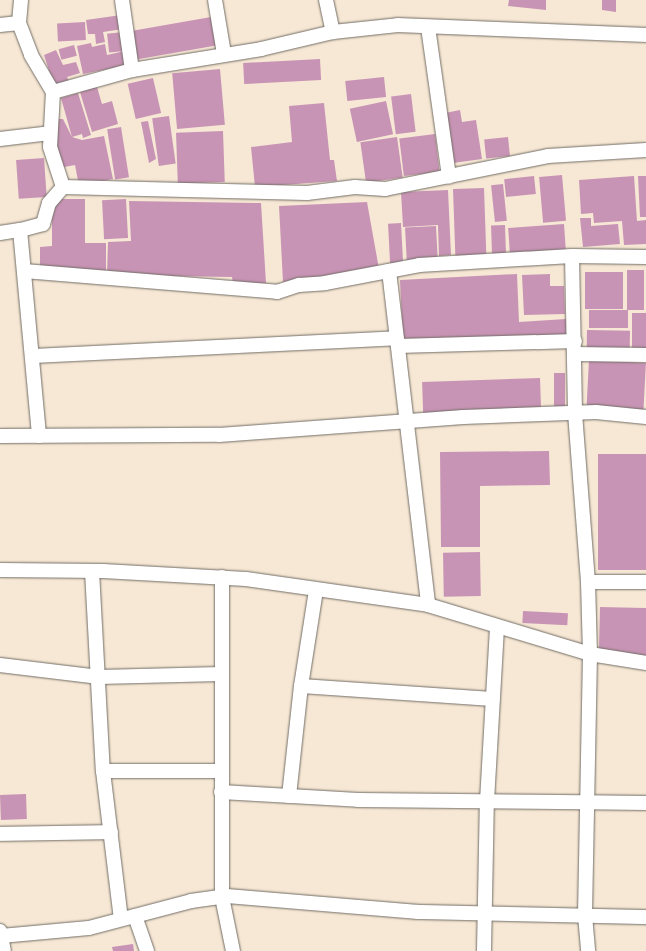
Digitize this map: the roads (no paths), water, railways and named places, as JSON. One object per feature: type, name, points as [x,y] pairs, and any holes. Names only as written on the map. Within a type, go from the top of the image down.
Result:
[{"type":"street","points":[[21,0],[18,23],[31,55],[53,92],[50,146],[62,187]]},
{"type":"street","points":[[122,0],[132,70]]},
{"type":"street","points":[[215,0],[224,54]]},
{"type":"street","points":[[326,0],[333,32]]},
{"type":"street","points":[[0,25],[18,23]]},
{"type":"street","points":[[53,92],[132,70],[261,49],[333,32],[398,25],[646,35]]},
{"type":"street","points":[[428,27],[449,177]]},
{"type":"street","points":[[0,140],[50,133]]},
{"type":"street","points":[[62,187],[307,193],[355,187],[385,189],[548,156],[646,150]]},
{"type":"street","points":[[0,233],[43,224],[49,203],[62,187]]},
{"type":"street","points":[[20,230],[40,436]]},
{"type":"street","points":[[24,271],[276,292],[299,285],[419,265],[572,256],[646,257]]},
{"type":"street","points":[[572,256],[575,348],[575,413],[588,582],[590,654],[585,916],[588,951]]},
{"type":"street","points":[[389,271],[408,421],[428,605]]},
{"type":"street","points":[[33,356],[397,342],[575,348],[646,355]]},
{"type":"street","points":[[0,436],[219,435],[408,421],[575,413],[646,417]]},
{"type":"street","points":[[0,570],[92,571],[246,578],[316,590],[428,605],[590,654],[646,663]]},
{"type":"street","points":[[92,571],[103,771],[121,919]]},
{"type":"street","points":[[222,577],[222,896],[233,951]]},
{"type":"street","points":[[588,582],[646,582]]},
{"type":"street","points":[[289,796],[301,686],[316,590]]},
{"type":"street","points":[[484,951],[487,801],[497,627]]},
{"type":"street","points":[[0,665],[99,677],[221,674]]},
{"type":"street","points":[[301,686],[493,699]]},
{"type":"street","points":[[103,771],[221,771]]},
{"type":"street","points":[[221,792],[358,800],[646,803]]},
{"type":"street","points":[[0,834],[111,832]]},
{"type":"street","points":[[4,951],[1,934],[88,928],[222,896],[418,912],[646,917]]},
{"type":"street","points":[[135,916],[147,951]]}]
